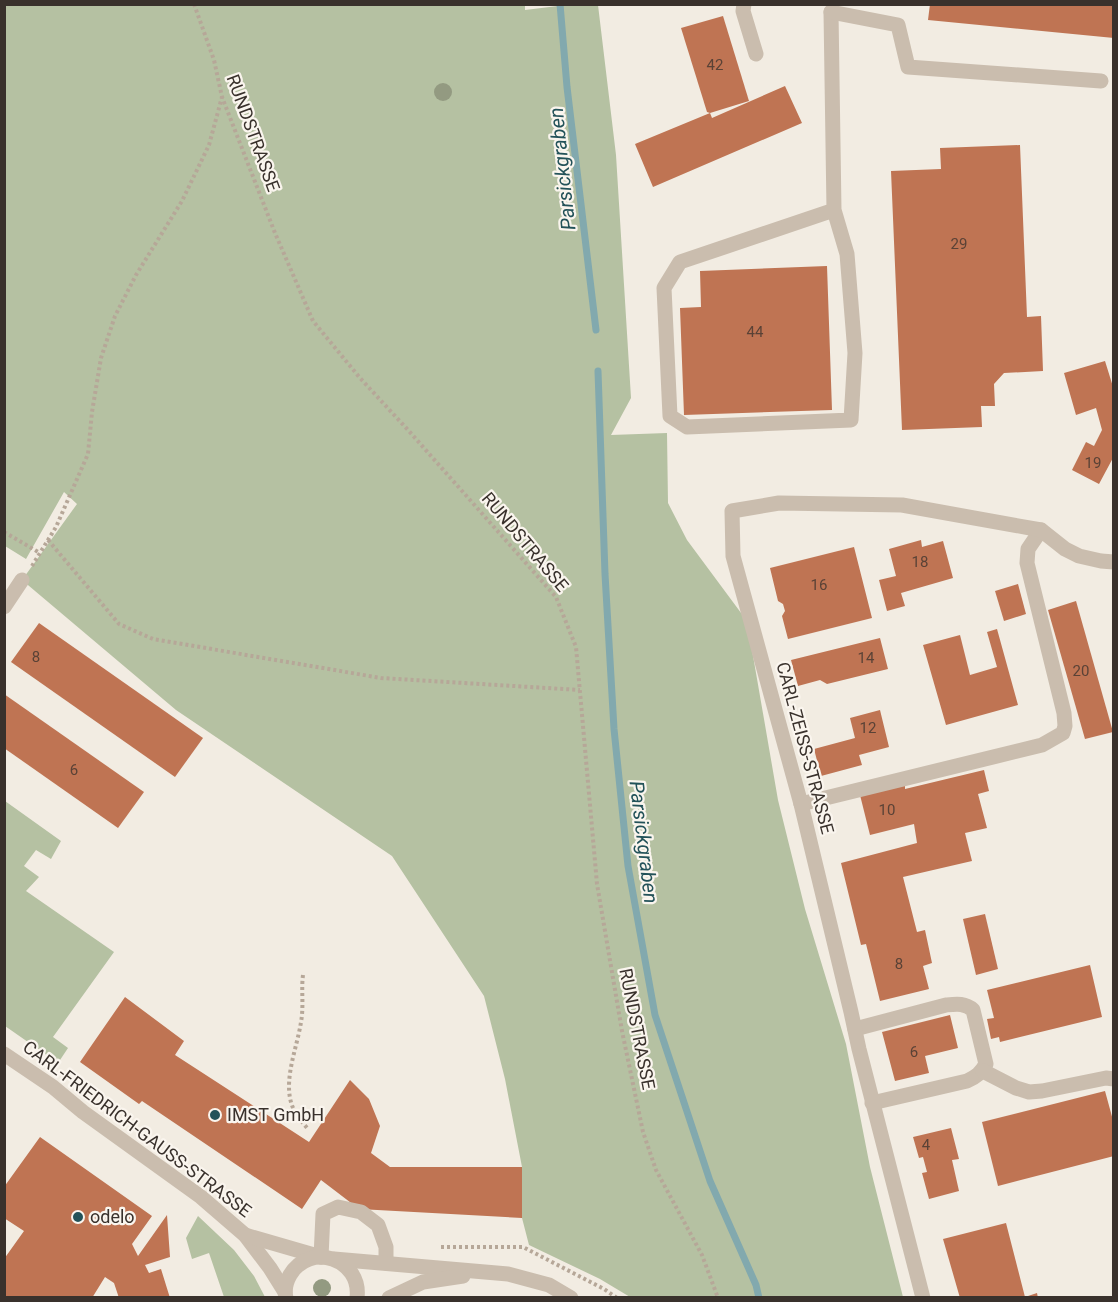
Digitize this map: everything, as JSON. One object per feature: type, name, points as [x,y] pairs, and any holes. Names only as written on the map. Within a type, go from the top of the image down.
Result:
[{"type":"street","points":[[744,4],[742,11],[756,54]]},
{"type":"street","points":[[834,210],[680,262],[664,288],[670,416],[687,427],[851,420],[855,353],[847,254],[834,210],[829,8],[898,25],[908,67],[1101,81]]},
{"type":"street","name":"CARL-ZEISS-STRASSE","points":[[923,1298],[872,1103],[801,804],[733,556],[732,511],[779,503],[902,505],[1041,530]]},
{"type":"street","points":[[801,804],[1042,745],[1063,733],[1064,713],[1027,563],[1028,549],[1041,530],[1065,549],[1079,556],[1113,562]]},
{"type":"street","points":[[4,607],[22,580]]},
{"type":"street","points":[[855,1029],[946,1005],[968,1006],[973,1010],[986,1064],[983,1071],[967,1081],[872,1103]]},
{"type":"street","name":"CARL-FRIEDRICH-GAUSS-STRASSE","points":[[4,1054],[201,1197],[246,1235],[270,1268],[285,1295]]},
{"type":"street","points":[[983,1071],[1029,1092],[1106,1078],[1113,1079]]},
{"type":"street","points":[[328,1258],[323,1214],[338,1207],[361,1212],[378,1226],[386,1247],[386,1263]]},
{"type":"street","name":"CARL-FRIEDRICH-GAUSS-STRASSE","points":[[246,1235],[328,1258],[508,1274],[549,1285],[571,1298]]},
{"type":"street","points":[[285,1295],[287,1280],[293,1269],[312,1258],[328,1258],[350,1271],[356,1282],[357,1298]]},
{"type":"street","name":"CARL-FRIEDRICH-GAUSS-STRASSE","points":[[389,1298],[423,1282],[489,1273]]},
{"type":"path","name":"RUNDSTRASSE","points":[[194,4],[214,60],[222,97],[275,233],[313,321],[360,378],[556,597],[576,647],[597,884],[622,1031],[643,1132],[656,1170],[702,1255],[718,1298]]},
{"type":"path","points":[[22,580],[56,527],[88,454],[101,358],[115,316],[136,275],[182,201],[209,145],[222,97]]},
{"type":"path","points":[[4,532],[40,552]]},
{"type":"path","points":[[48,540],[119,624],[153,639],[381,678],[580,690]]},
{"type":"path","points":[[303,975],[302,1021],[292,1060],[290,1098],[293,1109],[308,1129]]},
{"type":"green space","points":[[525,4],[525,10],[566,5],[598,5],[616,155],[631,398],[611,435],[667,433],[668,503],[687,540],[747,621],[778,800],[805,909],[846,1044],[870,1167],[903,1297],[630,1297],[600,1279],[529,1245],[522,1218],[522,1167],[505,1079],[484,996],[392,856],[176,710],[22,580],[77,504],[64,492],[26,559],[5,546],[4,5]]},
{"type":"green space","points":[[5,801],[61,841],[51,859],[36,850],[24,866],[39,877],[26,891],[114,952],[53,1037],[68,1048],[58,1063],[5,1026]]},
{"type":"green space","points":[[198,1216],[234,1250],[254,1276],[265,1297],[224,1297],[209,1253],[192,1259],[186,1238]]},
{"type":"building","points":[[930,4],[1114,4],[1114,38],[928,20]]},
{"type":"building","points":[[723,16],[749,101],[710,113],[707,112],[681,28]]},
{"type":"building","points":[[785,86],[802,123],[653,187],[635,144],[710,113],[712,118]]},
{"type":"building","points":[[1020,145],[1027,317],[1041,316],[1043,371],[1004,373],[994,384],[995,406],[981,406],[982,427],[902,430],[891,171],[941,169],[940,148]]},
{"type":"building","points":[[827,266],[832,410],[684,415],[680,308],[701,307],[700,271]]},
{"type":"building","points":[[1105,361],[1114,390],[1114,456],[1099,484],[1072,470],[1086,442],[1094,446],[1102,430],[1096,408],[1076,415],[1064,373]]},
{"type":"building","points":[[921,540],[922,547],[943,541],[953,578],[901,593],[905,606],[887,611],[879,580],[896,576],[889,549]]},
{"type":"building","points":[[854,547],[872,618],[788,639],[782,616],[785,611],[783,604],[778,601],[770,568]]},
{"type":"building","points":[[1018,584],[1026,614],[1004,621],[995,591]]},
{"type":"building","points":[[1076,601],[1113,732],[1085,739],[1048,610]]},
{"type":"building","points":[[39,623],[203,738],[175,777],[11,662]]},
{"type":"building","points":[[997,629],[1018,705],[946,725],[923,645],[960,635],[970,675],[997,667],[987,632]]},
{"type":"building","points":[[880,638],[888,669],[827,684],[820,680],[798,686],[791,660]]},
{"type":"building","points":[[4,694],[144,792],[118,828],[4,748]]},
{"type":"building","points":[[880,710],[889,747],[859,755],[862,765],[821,776],[814,749],[855,738],[850,718]]},
{"type":"building","points":[[984,770],[989,791],[978,794],[987,828],[965,833],[972,861],[903,877],[917,932],[925,930],[932,963],[923,966],[929,989],[880,1001],[866,944],[861,945],[841,863],[917,843],[914,824],[870,835],[860,795],[905,785],[905,789]]},
{"type":"building","points":[[985,914],[998,969],[976,975],[963,919]]},
{"type":"building","points":[[1090,965],[1102,1017],[1000,1042],[999,1037],[991,1039],[987,1019],[994,1018],[987,990]]},
{"type":"building","name":"IMST GmbH","points":[[125,997],[184,1041],[175,1055],[309,1142],[350,1080],[369,1099],[380,1126],[371,1153],[390,1167],[522,1167],[522,1218],[359,1209],[321,1180],[302,1209],[142,1101],[139,1104],[80,1062]]},
{"type":"building","points":[[950,1015],[958,1048],[925,1056],[929,1073],[895,1081],[882,1032]]},
{"type":"building","points":[[1105,1091],[1114,1124],[1114,1156],[998,1186],[982,1122]]},
{"type":"building","points":[[951,1128],[959,1159],[952,1160],[959,1191],[929,1199],[922,1173],[927,1172],[923,1157],[919,1158],[913,1137]]},
{"type":"building","name":"odelo","points":[[40,1137],[152,1216],[132,1244],[138,1256],[167,1215],[170,1257],[145,1265],[149,1273],[161,1269],[170,1298],[119,1298],[114,1283],[105,1277],[92,1298],[4,1298],[4,1259],[24,1231],[4,1218],[4,1187]]},
{"type":"building","points":[[1006,1223],[1025,1297],[1037,1293],[1038,1298],[960,1298],[943,1239]]},
{"type":"waterway","name":"Parsickgraben","points":[[560,4],[567,87],[596,330]]},
{"type":"waterway","name":"Parsickgraben","points":[[598,371],[605,574],[614,729],[628,866],[655,1015],[710,1181],[756,1285],[759,1298]]},
{"type":"place","name":"IMST GmbH","points":[[215,1115]]},
{"type":"place","name":"odelo","points":[[78,1217]]}]
